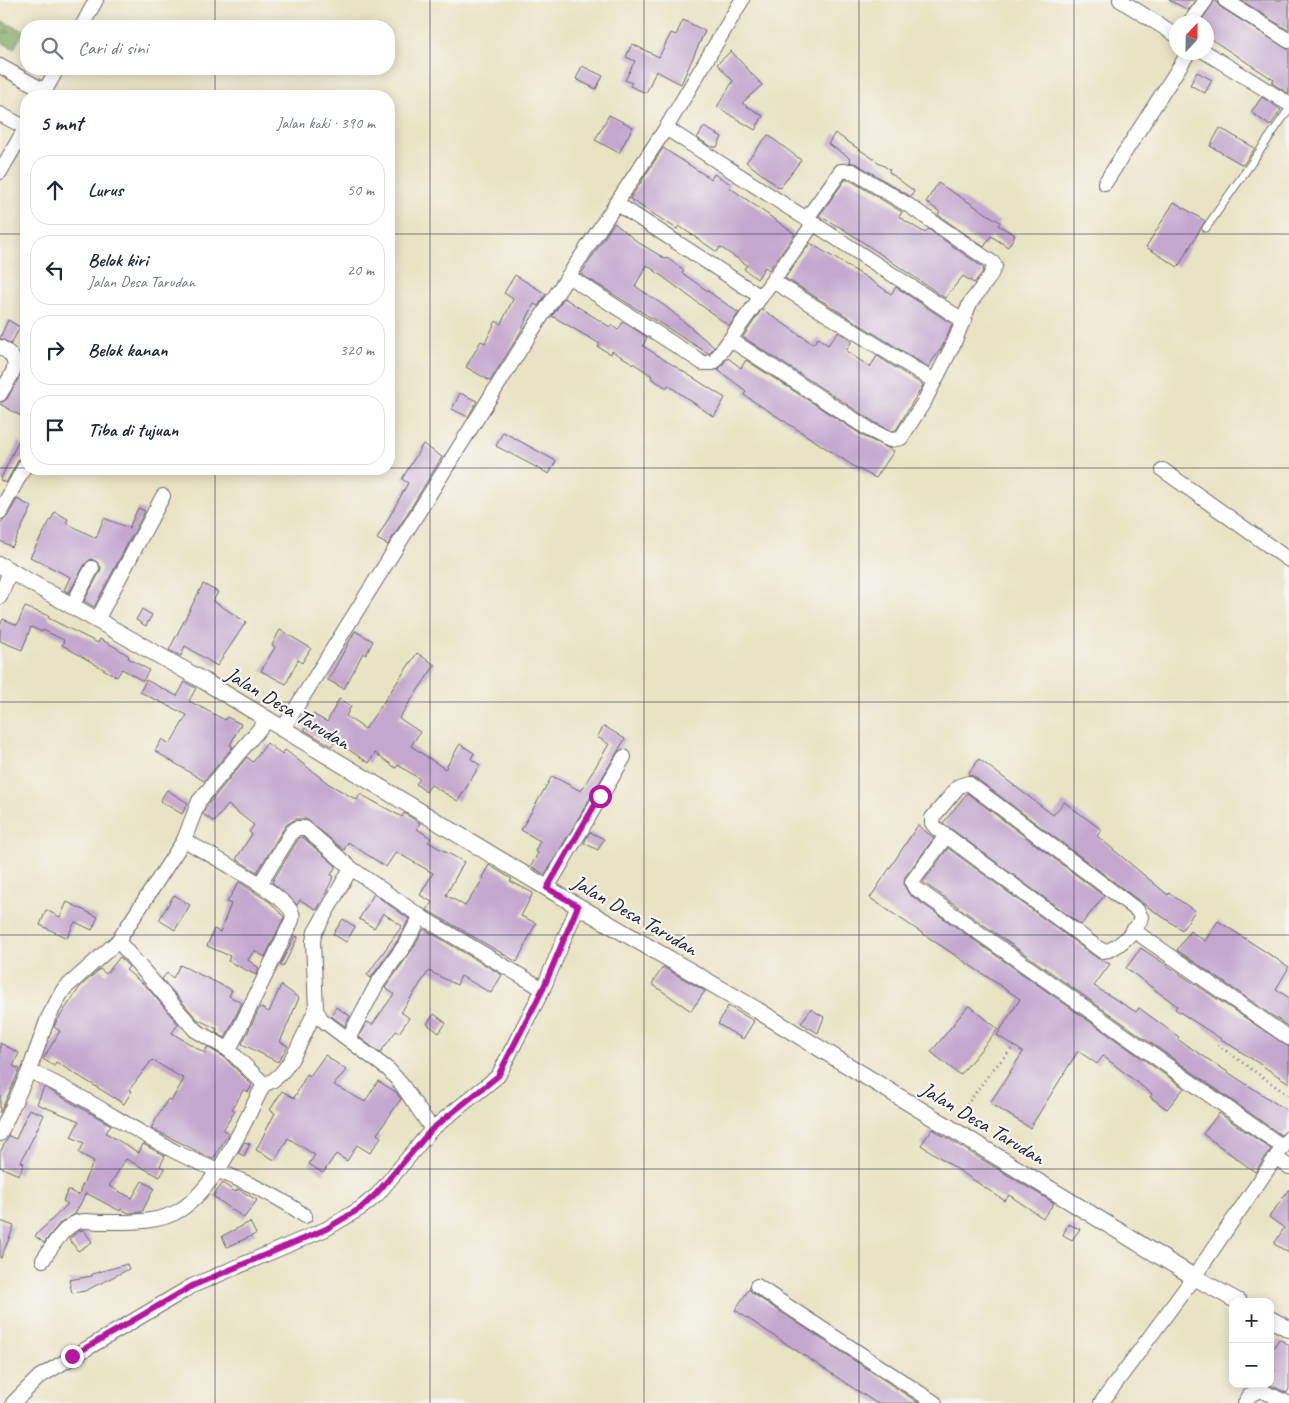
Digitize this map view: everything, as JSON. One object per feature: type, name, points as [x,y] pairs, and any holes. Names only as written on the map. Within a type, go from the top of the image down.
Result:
[{"type":"street","points":[[85,20],[96,0]]},
{"type":"street","points":[[282,730],[568,276],[666,128],[742,0]]},
{"type":"street","points":[[1120,0],[1169,31]]},
{"type":"street","points":[[1195,15],[1206,0]]},
{"type":"street","points":[[1225,0],[1289,41]]},
{"type":"street","points":[[1214,58],[1289,104]]},
{"type":"street","points":[[1105,183],[1184,60]]},
{"type":"street","points":[[0,66],[39,90]]},
{"type":"street","points":[[46,90],[54,75]]},
{"type":"street","points":[[0,114],[20,125]]},
{"type":"street","points":[[666,128],[964,321]]},
{"type":"street","points":[[0,172],[20,138]]},
{"type":"street","points":[[568,276],[703,363],[713,363],[773,281],[841,171],[852,171],[975,249],[992,262],[994,266],[989,278],[970,303],[964,321],[924,402],[901,438],[890,440],[834,408],[731,340]]},
{"type":"street","points":[[616,203],[761,297]]},
{"type":"street","points":[[773,281],[934,381]]},
{"type":"street","points":[[0,347],[12,355],[15,362],[14,369],[0,394]]},
{"type":"street","points":[[1163,470],[1289,560]]},
{"type":"street","points":[[0,512],[20,475]]},
{"type":"street","points":[[97,620],[163,496]]},
{"type":"street","points":[[0,597],[5,568]]},
{"type":"street","name":"Jalan Desa Tarudan","points":[[5,568],[204,681],[282,730],[547,888],[757,1010],[1194,1277],[1232,1298]]},
{"type":"street","points":[[72,606],[92,568]]},
{"type":"street","points":[[0,1134],[29,1071],[48,1018],[63,990],[118,941],[184,840],[199,801],[266,720]]},
{"type":"street","points":[[547,888],[624,757]]},
{"type":"street","points":[[964,783],[972,784],[1137,910],[1142,917],[1133,930],[1110,950],[1102,950],[946,836],[934,826],[932,818],[959,786],[964,783]]},
{"type":"street","points":[[260,884],[292,832],[301,827],[305,828],[351,868],[421,916],[537,986]]},
{"type":"street","points":[[946,836],[912,882],[914,887],[1283,1147],[1289,1167]]},
{"type":"street","points":[[184,840],[260,884],[288,905],[293,918],[229,1050]]},
{"type":"street","points":[[264,1084],[271,1083],[293,1057],[316,1009],[313,942],[315,932],[351,868]]},
{"type":"street","points":[[13,1403],[39,1377],[192,1286],[326,1229],[361,1208],[376,1194],[432,1129],[498,1076],[537,986],[578,906]]},
{"type":"street","points":[[348,1039],[377,984],[405,945],[421,916]]},
{"type":"street","points":[[1133,930],[1289,1038]]},
{"type":"street","points":[[118,941],[195,1030],[229,1050],[264,1084]]},
{"type":"street","points":[[316,1009],[325,1022],[389,1070],[402,1085],[432,1129]]},
{"type":"street","points":[[29,1071],[57,1083],[168,1147],[217,1171],[277,1196],[306,1216]]},
{"type":"street","points":[[43,1260],[58,1238],[75,1223],[86,1220],[147,1220],[166,1217],[188,1204],[217,1171],[264,1084]]},
{"type":"street","points":[[1101,1403],[1194,1277],[1283,1147]]},
{"type":"street","points":[[757,1286],[935,1403]]},
{"type":"street","points":[[1274,1321],[1289,1329]]},
{"type":"street","points":[[1245,1403],[1250,1395],[1260,1390],[1288,1403]]},
{"type":"lane","points":[[1206,228],[1289,109]]},
{"type":"path","points":[[950,1128],[989,1074],[1017,1043]]},
{"type":"path","points":[[1218,1045],[1289,1096]]},
{"type":"green space","points":[[0,20],[20,29],[20,38],[14,49],[0,41]]},
{"type":"building","points":[[1169,0],[1195,0],[1188,10]]},
{"type":"building","points":[[1215,0],[1220,7],[1289,50],[1289,94],[1272,83],[1274,80],[1214,41],[1214,15],[1205,15]]},
{"type":"building","points":[[1241,0],[1289,0],[1289,31]]},
{"type":"building","points":[[683,20],[705,31],[681,84],[656,71],[646,93],[630,86],[632,83],[625,80],[635,61],[626,57],[632,44],[659,57],[671,33],[676,35]]},
{"type":"building","points":[[731,51],[762,85],[742,103],[763,116],[755,130],[717,107],[733,81],[717,64]]},
{"type":"building","points":[[582,66],[603,76],[596,89],[576,79]]},
{"type":"building","points":[[1197,72],[1212,80],[1205,93],[1190,85]]},
{"type":"building","points":[[1262,97],[1281,110],[1270,126],[1251,112]]},
{"type":"building","points":[[609,115],[633,127],[619,153],[595,140]]},
{"type":"building","points":[[704,127],[722,137],[717,147],[712,147],[697,138]]},
{"type":"building","points":[[1220,128],[1255,148],[1243,165],[1210,146]]},
{"type":"building","points":[[835,133],[890,170],[889,172],[914,191],[911,197],[857,164],[849,162],[851,160],[846,155],[828,144]]},
{"type":"building","points":[[768,135],[801,160],[780,188],[746,162]]},
{"type":"building","points":[[663,148],[711,179],[714,174],[731,184],[729,187],[795,234],[769,270],[765,267],[757,279],[744,269],[747,265],[720,247],[717,252],[679,226],[677,229],[630,199]]},
{"type":"building","points":[[845,180],[850,180],[902,212],[899,217],[925,233],[928,229],[984,268],[982,273],[974,283],[963,276],[945,298],[845,230],[819,216]]},
{"type":"building","points":[[938,183],[1000,222],[998,225],[1015,235],[1008,247],[991,236],[984,247],[938,215],[940,212],[926,202]]},
{"type":"building","points":[[1174,202],[1205,221],[1178,267],[1146,247]]},
{"type":"building","points":[[614,223],[639,243],[667,258],[684,270],[682,273],[739,313],[729,326],[647,265],[635,286],[665,306],[714,347],[709,354],[581,274]]},
{"type":"building","points":[[810,243],[891,294],[896,287],[952,324],[942,347],[928,367],[785,278]]},
{"type":"building","points":[[515,275],[546,294],[538,306],[534,304],[520,333],[490,381],[466,367],[481,341],[485,343],[496,321],[501,324],[513,299],[504,293]]},
{"type":"building","points":[[564,298],[610,327],[611,325],[618,330],[623,322],[647,337],[643,346],[725,398],[714,417],[668,385],[667,388],[651,378],[652,376],[636,365],[612,351],[611,354],[598,347],[600,344],[552,316]]},
{"type":"building","points":[[762,309],[813,344],[818,338],[828,345],[838,332],[852,341],[846,351],[870,367],[877,356],[923,385],[896,430],[891,431],[874,422],[743,337]]},
{"type":"building","points":[[8,320],[20,327],[11,344],[0,338]]},
{"type":"building","points":[[728,358],[741,368],[746,360],[865,437],[894,451],[876,478],[858,469],[744,395],[746,391],[718,370]]},
{"type":"building","points":[[20,374],[20,416],[0,404],[7,399]]},
{"type":"building","points":[[460,393],[477,401],[468,417],[452,409]]},
{"type":"building","points":[[503,432],[556,461],[549,474],[496,446]]},
{"type":"building","points":[[18,442],[20,443],[20,458],[6,483],[0,480]]},
{"type":"building","points":[[423,444],[442,457],[388,545],[377,539],[408,483],[402,479]]},
{"type":"building","points":[[17,499],[32,507],[12,547],[0,541],[0,523],[8,516]]},
{"type":"building","points":[[138,508],[145,511],[94,607],[84,601],[100,572],[101,567],[96,561],[91,559],[85,564],[69,593],[64,590],[70,577],[30,557],[55,512],[68,519],[66,523],[96,538],[104,518],[129,528]]},
{"type":"building","points":[[203,584],[218,592],[213,601],[246,622],[217,666],[185,646],[181,656],[169,650]]},
{"type":"building","points":[[25,607],[49,616],[48,618],[98,643],[100,639],[115,647],[129,656],[128,658],[149,670],[143,681],[122,669],[117,677],[62,645],[64,640],[43,630],[42,632],[31,627],[22,650],[0,641],[0,626],[3,619],[17,625]]},
{"type":"building","points":[[142,609],[152,615],[146,626],[136,620]]},
{"type":"building","points":[[280,630],[311,648],[302,663],[298,660],[286,684],[261,671],[275,647],[272,645]]},
{"type":"building","points":[[355,631],[373,641],[366,655],[363,653],[344,689],[328,680]]},
{"type":"building","points":[[417,653],[435,665],[399,718],[420,732],[411,746],[445,769],[460,744],[474,753],[471,759],[480,765],[458,801],[431,785],[426,792],[416,784],[420,779],[398,765],[396,768],[375,753],[369,763],[335,741],[332,746],[304,730],[313,714],[327,722],[339,699],[351,706],[346,716],[365,729]]},
{"type":"building","points":[[146,680],[177,696],[185,682],[196,688],[189,701],[225,720],[227,717],[241,724],[230,745],[233,747],[204,781],[155,751],[162,739],[170,744],[187,715],[140,692]]},
{"type":"building","points":[[604,726],[625,739],[545,875],[531,866],[538,853],[535,851],[540,841],[521,830],[552,776],[581,791],[609,744],[597,737]]},
{"type":"building","points":[[267,743],[282,754],[285,750],[329,784],[357,800],[360,794],[402,817],[404,813],[420,823],[417,829],[431,838],[428,842],[464,862],[446,895],[465,906],[484,878],[482,877],[489,865],[512,879],[510,881],[533,893],[521,916],[536,923],[517,962],[427,910],[432,902],[420,895],[433,873],[396,852],[386,867],[348,842],[344,850],[306,819],[296,819],[286,825],[257,872],[236,859],[252,834],[249,832],[254,825],[228,805],[214,822],[203,814],[207,806],[247,757],[253,762]]},
{"type":"building","points":[[979,759],[1053,815],[1064,802],[1102,830],[1097,836],[1168,895],[1169,893],[1195,911],[1182,930],[1142,903],[968,774]]},
{"type":"building","points":[[167,790],[188,803],[182,814],[160,801]]},
{"type":"building","points":[[967,793],[1104,896],[1081,925],[943,823]]},
{"type":"building","points":[[918,825],[934,838],[905,877],[904,885],[909,894],[1184,1088],[1167,1109],[1150,1097],[1152,1094],[1103,1056],[1097,1064],[1078,1051],[1030,1128],[990,1103],[1023,1052],[997,1035],[1020,999],[870,898]]},
{"type":"building","points":[[590,832],[604,839],[598,850],[584,843]]},
{"type":"building","points":[[302,837],[336,866],[331,875],[334,876],[317,910],[300,900],[297,905],[272,882],[299,838]]},
{"type":"building","points":[[948,848],[1097,958],[1110,964],[1094,986],[1136,1012],[1139,1008],[1179,1037],[1177,1039],[1289,1112],[1289,1129],[1281,1135],[923,882]]},
{"type":"building","points":[[239,882],[270,902],[284,917],[265,957],[254,951],[248,960],[259,968],[256,975],[228,961],[230,956],[207,946],[214,929],[220,932],[231,904],[227,902]]},
{"type":"building","points":[[374,894],[409,919],[398,940],[371,978],[367,975],[402,926],[383,913],[374,928],[359,919]]},
{"type":"building","points":[[174,895],[190,905],[175,930],[159,920]]},
{"type":"building","points":[[67,902],[98,917],[92,930],[75,922],[67,938],[40,925],[46,910],[60,917]]},
{"type":"building","points":[[343,919],[355,927],[346,942],[333,934]]},
{"type":"building","points":[[1218,921],[1289,967],[1276,989],[1289,998],[1289,1027],[1177,950],[1190,931],[1205,941]]},
{"type":"building","points":[[424,929],[502,975],[491,993],[461,976],[457,985],[429,971],[401,1012],[409,1018],[399,1033],[396,1031],[380,1053],[359,1037],[368,1022],[372,1025],[394,994],[385,988],[412,950]]},
{"type":"building","points":[[295,936],[298,937],[283,967],[280,965]]},
{"type":"building","points":[[1141,948],[1289,1047],[1289,1083],[1175,1009],[1177,1006],[1126,968]]},
{"type":"building","points":[[120,957],[129,967],[126,970],[147,987],[178,1024],[172,1033],[205,1053],[207,1047],[224,1057],[252,1085],[248,1092],[244,1089],[232,1109],[235,1111],[223,1130],[229,1133],[213,1159],[151,1128],[168,1099],[171,1101],[184,1079],[152,1060],[129,1090],[132,1091],[124,1104],[56,1062],[54,1066],[43,1059],[60,1031],[54,1027],[56,1022],[80,987],[100,969],[106,974]]},
{"type":"building","points":[[180,965],[232,990],[229,996],[242,1003],[225,1038],[215,1032],[217,1029],[197,1019],[162,979],[167,973],[173,978]]},
{"type":"building","points":[[663,967],[705,991],[691,1011],[652,984]]},
{"type":"building","points":[[281,985],[299,998],[280,1042],[288,1046],[278,1062],[242,1044],[260,1007],[269,1012]]},
{"type":"building","points":[[969,1005],[998,1029],[960,1075],[931,1052]]},
{"type":"building","points":[[728,1006],[754,1021],[743,1039],[718,1024]]},
{"type":"building","points":[[336,1007],[350,1016],[345,1026],[331,1016]]},
{"type":"building","points":[[811,1009],[824,1017],[818,1033],[801,1023]]},
{"type":"building","points":[[434,1014],[446,1023],[439,1033],[427,1024]]},
{"type":"building","points":[[0,1043],[19,1053],[13,1066],[20,1069],[0,1113]]},
{"type":"building","points":[[325,1055],[346,1070],[334,1085],[365,1102],[378,1081],[396,1092],[401,1099],[377,1134],[381,1137],[370,1153],[357,1145],[347,1161],[336,1154],[323,1173],[309,1164],[315,1155],[288,1138],[275,1160],[256,1150],[275,1113],[270,1110],[282,1091],[294,1098],[307,1074],[310,1076]]},
{"type":"building","points":[[44,1087],[111,1125],[106,1133],[139,1153],[143,1144],[165,1156],[160,1166],[165,1169],[160,1177],[126,1159],[109,1186],[132,1198],[142,1181],[154,1188],[142,1212],[129,1213],[121,1209],[120,1211],[86,1193],[75,1214],[59,1224],[44,1243],[35,1236],[68,1204],[63,1201],[68,1190],[78,1195],[82,1191],[80,1190],[94,1161],[79,1153],[84,1143],[71,1137],[79,1121],[37,1104]]},
{"type":"building","points":[[29,1109],[44,1115],[21,1162],[24,1163],[19,1175],[0,1167],[0,1152],[9,1136],[16,1139]]},
{"type":"building","points":[[1219,1113],[1271,1149],[1255,1172],[1203,1134]]},
{"type":"building","points":[[932,1129],[1054,1203],[1043,1218],[1009,1195],[1005,1201],[921,1145]]},
{"type":"building","points":[[245,1142],[250,1144],[244,1156],[238,1153]]},
{"type":"building","points":[[223,1183],[235,1192],[238,1189],[257,1200],[244,1218],[213,1196]]},
{"type":"building","points":[[1289,1189],[1289,1253],[1274,1244],[1284,1228],[1269,1217]]},
{"type":"building","points":[[0,1221],[14,1226],[1,1258],[0,1258]]},
{"type":"building","points":[[250,1222],[256,1234],[227,1247],[222,1236]]},
{"type":"building","points":[[1068,1224],[1080,1229],[1072,1240],[1063,1235]]},
{"type":"building","points":[[84,1230],[92,1242],[78,1251],[69,1239],[79,1231]]},
{"type":"building","points":[[127,1264],[129,1269],[85,1291],[72,1293],[69,1280],[92,1276],[92,1274]]},
{"type":"building","points":[[749,1289],[752,1293],[919,1403],[876,1403],[735,1310]]},
{"type":"building","points":[[1279,1339],[1289,1345],[1289,1389],[1287,1393],[1274,1387],[1274,1347]]},
{"type":"route","points":[[72,1356],[192,1286],[326,1229],[361,1208],[376,1194],[432,1129],[498,1076],[543,989],[578,906],[547,888],[600,796]]}]
